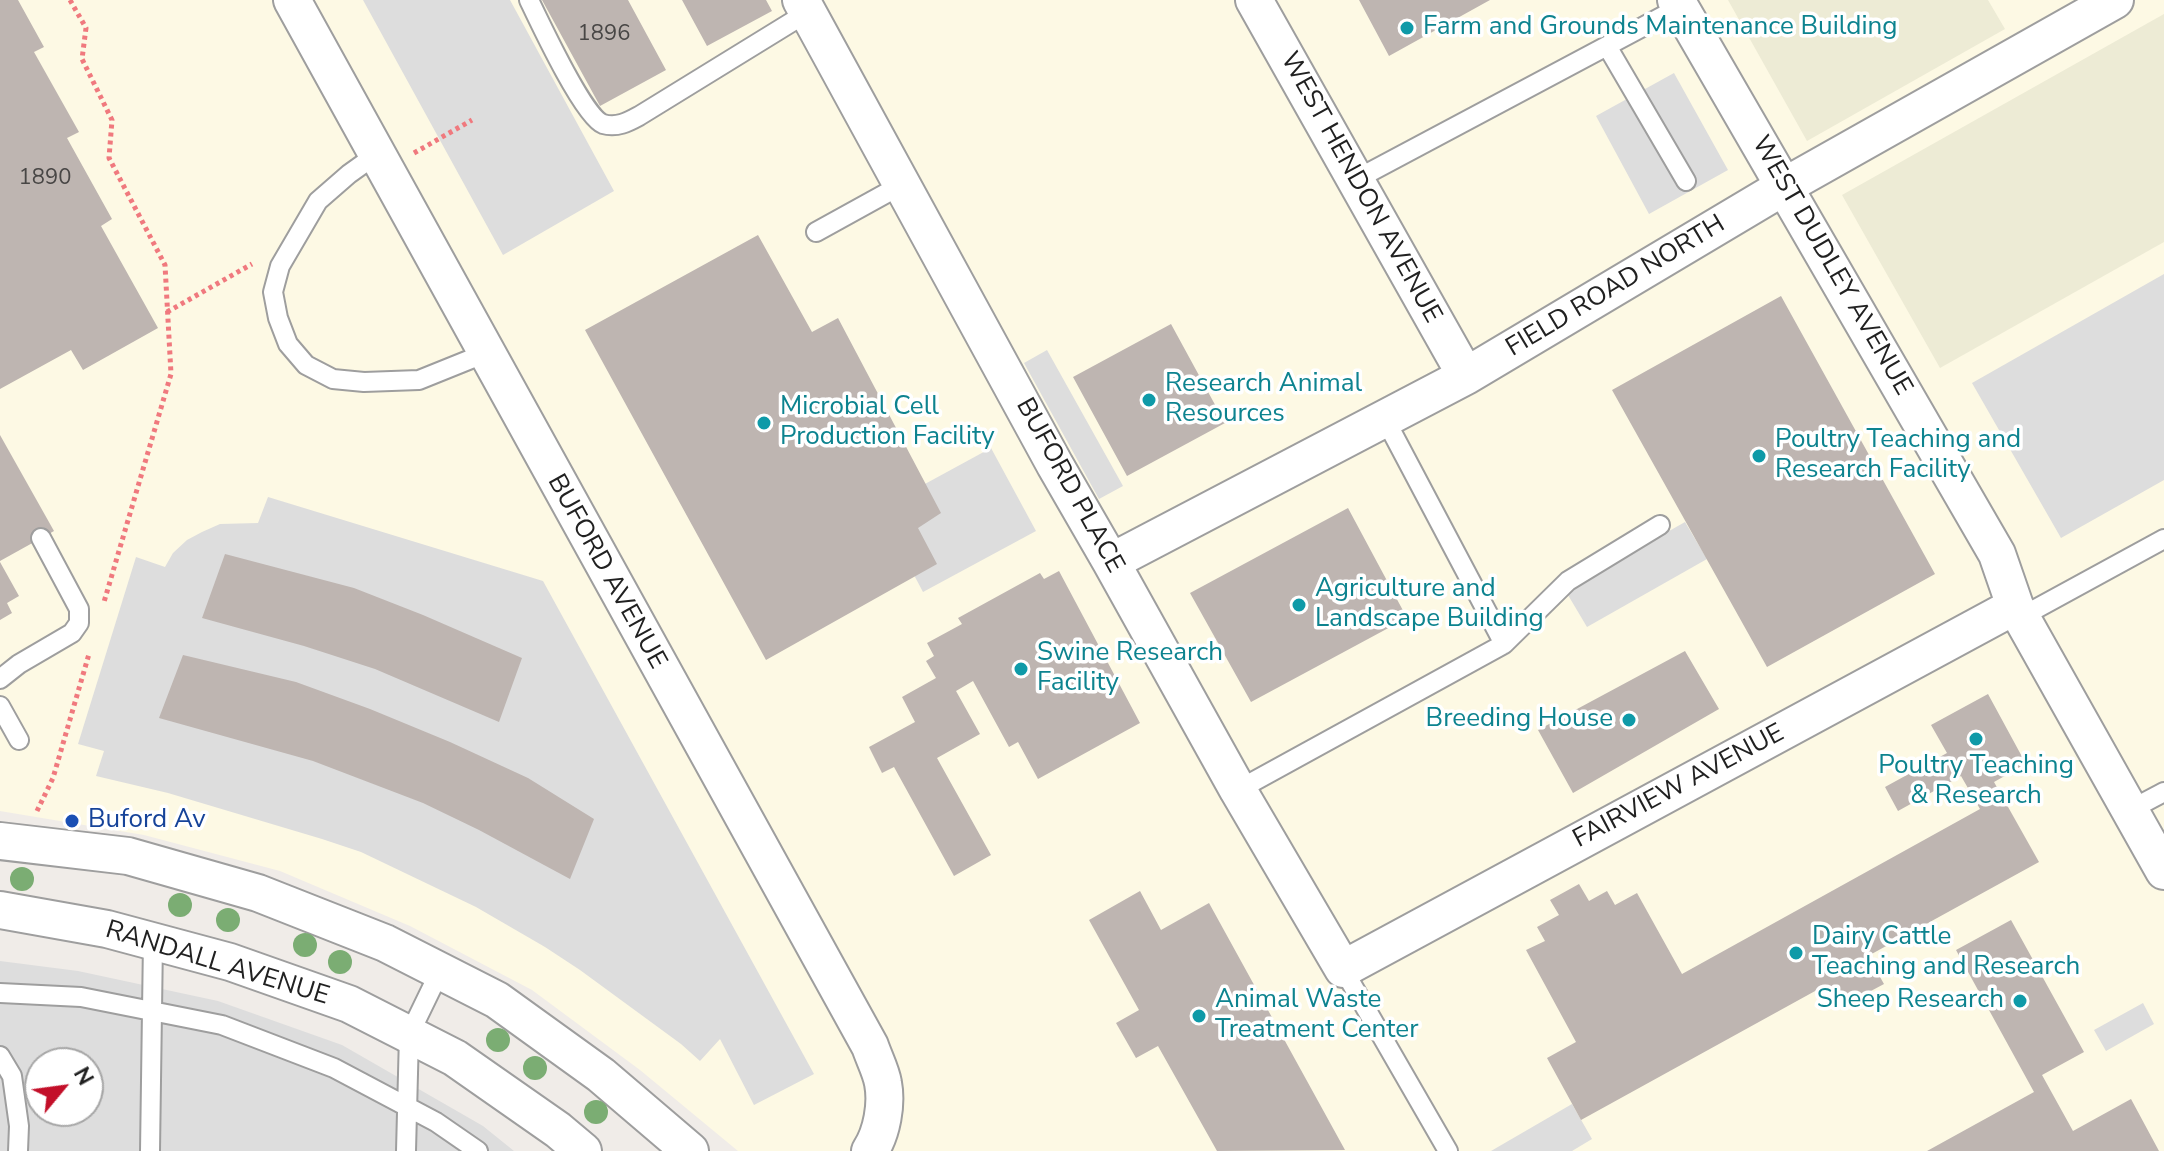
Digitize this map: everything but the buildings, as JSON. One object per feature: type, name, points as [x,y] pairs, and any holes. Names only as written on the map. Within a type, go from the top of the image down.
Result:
[{"type":"street","name":"BUFORD AVENUE","points":[[292,0],[870,1046],[883,1082],[883,1114],[870,1151]]},
{"type":"street","name":"WEST HENDON AVENUE","points":[[1254,0],[1466,376]]},
{"type":"street","name":"FIELD ROAD NORTH","points":[[1111,562],[1466,376],[1785,186],[2115,0]]},
{"type":"street","name":"WEST DUDLEY AVENUE","points":[[1678,4],[1997,554],[2018,611],[2164,871]]},
{"type":"street","name":"BUFORD PLACE","points":[[804,6],[1055,465],[1343,969]]},
{"type":"street","name":"FAIRVIEW AVENUE","points":[[1343,969],[2018,611]]},
{"type":"street","points":[[12,842],[128,856],[258,893],[385,943],[497,1000],[601,1075],[690,1151]]},
{"type":"street","name":"RANDALL AVENUE","points":[[0,910],[107,929],[153,941],[230,962],[349,1004],[455,1058],[583,1151]]},
{"type":"lane","points":[[529,0],[575,89],[596,120],[613,126],[639,116],[804,6]]},
{"type":"lane","points":[[1355,180],[1607,46],[1678,4]]},
{"type":"lane","points":[[1607,46],[1686,181]]},
{"type":"lane","points":[[381,162],[349,174],[318,201],[280,266],[273,292],[278,318],[288,344],[306,365],[333,379],[364,382],[419,380],[486,353]]},
{"type":"lane","points":[[816,232],[903,184]]},
{"type":"lane","points":[[1385,419],[1504,644]]},
{"type":"lane","points":[[1238,790],[1504,644],[1568,581],[1660,525]]},
{"type":"lane","points":[[0,679],[19,664],[72,633],[79,623],[79,609],[41,538]]},
{"type":"lane","points":[[2018,611],[2164,539]]},
{"type":"lane","points":[[0,706],[19,740]]},
{"type":"lane","points":[[2130,810],[2164,792]]},
{"type":"lane","points":[[150,1151],[153,941]]},
{"type":"lane","points":[[1343,969],[1448,1151]]},
{"type":"lane","points":[[406,1151],[409,1035],[440,971]]},
{"type":"lane","points":[[0,993],[81,997],[222,1025],[334,1068],[436,1122],[478,1151]]},
{"type":"lane","points":[[0,1056],[12,1076],[19,1126],[18,1151]]},
{"type":"path","points":[[70,0],[86,28],[82,59],[112,120],[109,158],[165,265],[171,374],[101,613]]},
{"type":"path","points":[[381,162],[472,120]]},
{"type":"path","points":[[167,312],[252,264]]},
{"type":"path","points":[[12,842],[53,778],[92,643]]},
{"type":"shaded area","points":[[0,0],[2164,0],[2164,1151],[738,1151],[640,1070],[532,990],[410,926],[280,871],[144,835],[0,811]]},
{"type":"shaded area","points":[[363,0],[510,0],[614,191],[503,255]]},
{"type":"shaded area","points":[[1728,0],[1988,0],[2005,29],[1807,141]]},
{"type":"shaded area","points":[[2164,14],[2164,242],[1940,368],[1842,195]]},
{"type":"shaded area","points":[[1674,73],[1728,170],[1649,214],[1596,116]]},
{"type":"shaded area","points":[[2164,274],[2164,480],[2061,538],[1972,383]]},
{"type":"shaded area","points":[[1047,350],[1123,486],[1099,499],[1024,363]]},
{"type":"shaded area","points":[[991,448],[1036,531],[923,592],[879,509]]},
{"type":"shaded area","points":[[268,497],[543,581],[814,1074],[754,1105],[720,1039],[700,1061],[580,970],[476,907],[361,852],[168,793],[96,776],[104,751],[78,744],[136,557],[165,567],[173,553],[202,532],[220,524],[258,523]]},
{"type":"shaded area","points":[[1685,522],[1707,559],[1587,627],[1565,590]]},
{"type":"shaded area","points":[[0,961],[78,971],[218,1001],[342,1045],[483,1126],[514,1151],[0,1151]]},
{"type":"shaded area","points":[[2143,1003],[2154,1024],[2106,1051],[2094,1030]]},
{"type":"shaded area","points":[[1572,1104],[1592,1139],[1572,1151],[1491,1151]]},
{"type":"place","name":"Farm and Grounds Maintenance Building","points":[[1407,28]]},
{"type":"place","name":"Research Animal Resources","points":[[1149,400]]},
{"type":"place","name":"Microbial Cell Production Facility","points":[[764,423]]},
{"type":"place","name":"Poultry Teaching and Research Facility","points":[[1759,456]]},
{"type":"place","name":"Agriculture and Landscape Building","points":[[1299,605]]},
{"type":"place","name":"Swine Research Facility","points":[[1021,669]]},
{"type":"place","name":"Breeding House","points":[[1629,720]]},
{"type":"place","name":"Poultry Teaching & Research","points":[[1976,739]]},
{"type":"place","name":"Buford Av","points":[[72,821]]},
{"type":"place","name":"Dairy Cattle Teaching and Research","points":[[1796,953]]},
{"type":"place","name":"Sheep Research","points":[[2020,1001]]},
{"type":"place","name":"Animal Waste Treatment Center","points":[[1199,1016]]}]
